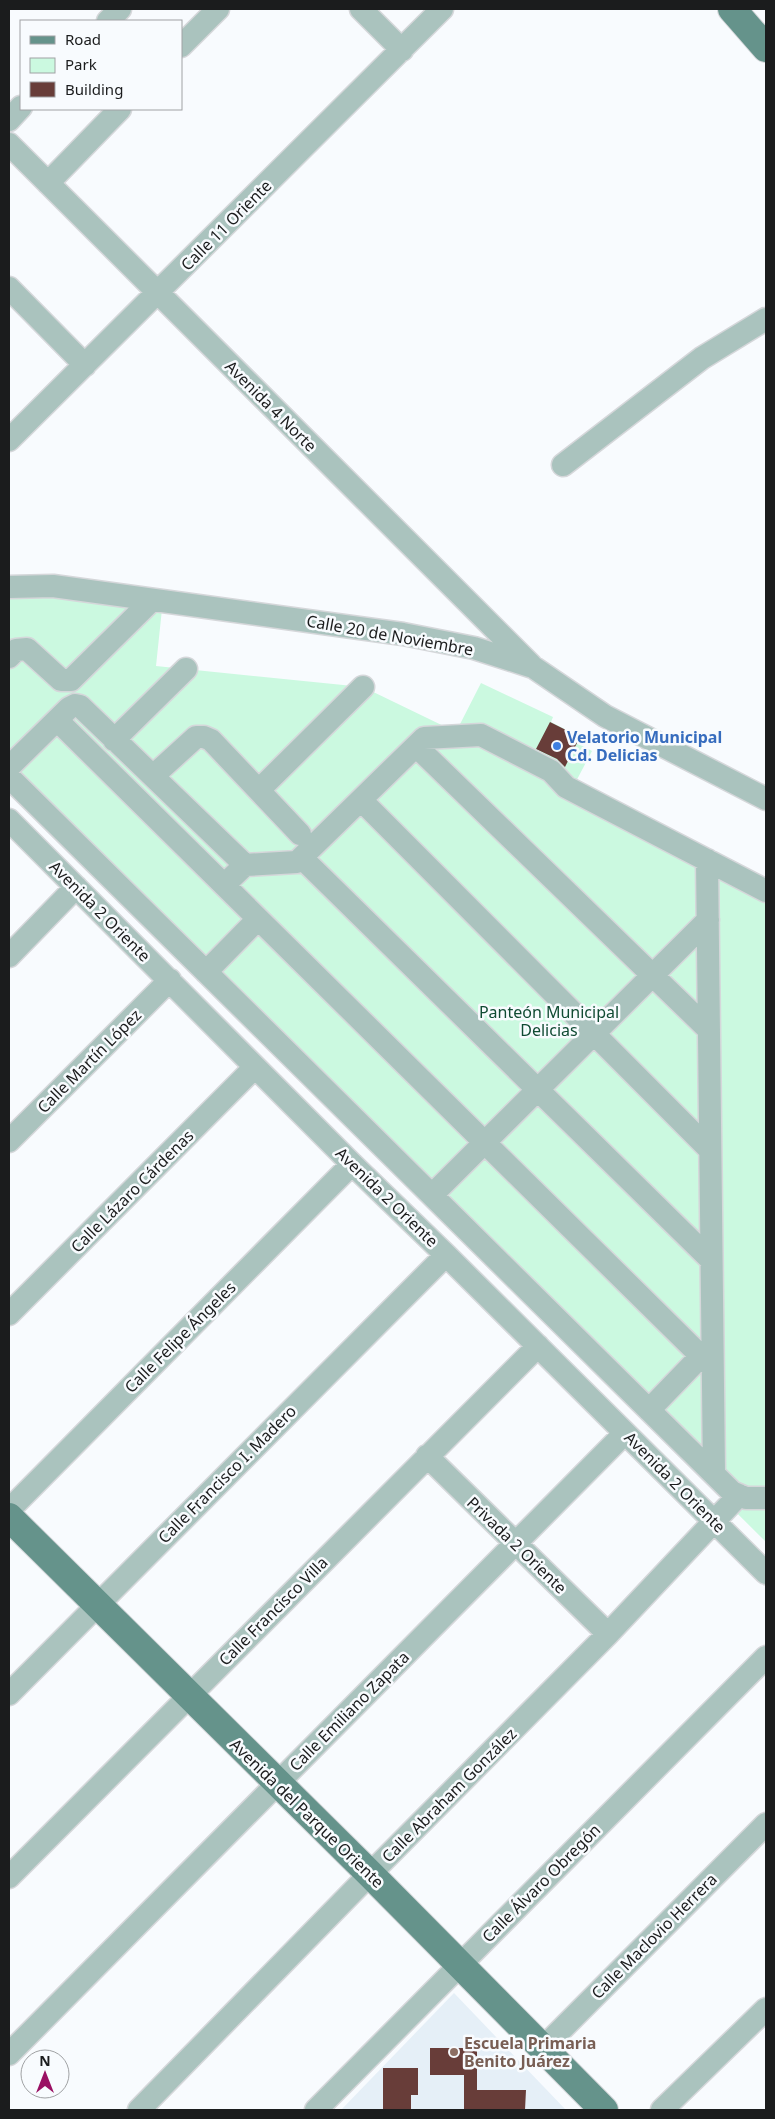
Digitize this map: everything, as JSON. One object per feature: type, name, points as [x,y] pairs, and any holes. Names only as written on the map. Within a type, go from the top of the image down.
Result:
[{"type":"main road","points":[[732,9],[766,48]]},
{"type":"main road","name":"Avenida del Parque Oriente","points":[[9,1517],[370,1874],[604,2110]]},
{"type":"street","points":[[109,20],[120,9]]},
{"type":"street","points":[[182,45],[218,9]]},
{"type":"street","points":[[361,9],[402,50]]},
{"type":"street","name":"Calle 11 Oriente","points":[[9,440],[442,9]]},
{"type":"street","points":[[9,120],[20,108]]},
{"type":"street","points":[[48,183],[119,110]]},
{"type":"street","name":"Avenida 4 Norte","points":[[9,144],[533,667]]},
{"type":"street","points":[[9,288],[85,365]]},
{"type":"street","points":[[563,465],[702,358],[766,319]]},
{"type":"street","name":"Calle 20 de Noviembre","points":[[9,587],[53,586],[412,635],[474,648],[533,667],[606,716],[766,799]]},
{"type":"street","points":[[9,657],[16,650],[27,649],[61,680],[71,680],[152,600]]},
{"type":"street","points":[[114,740],[186,669]]},
{"type":"street","points":[[259,790],[363,687]]},
{"type":"street","points":[[9,767],[69,708],[75,705],[80,706],[245,865]]},
{"type":"street","points":[[57,720],[706,1361]]},
{"type":"street","points":[[152,776],[196,737],[204,736],[211,740],[300,834]]},
{"type":"street","points":[[224,885],[245,865],[297,862],[424,738],[481,736],[551,772],[566,787],[766,891]]},
{"type":"street","points":[[416,746],[709,1030]]},
{"type":"street","points":[[9,778],[732,1492],[746,1498],[766,1498]]},
{"type":"street","points":[[361,800],[710,1150]]},
{"type":"street","name":"Avenida 2 Oriente","points":[[9,820],[352,1164],[446,1254],[766,1573]]},
{"type":"street","points":[[302,858],[711,1260]]},
{"type":"street","points":[[707,860],[711,1260],[706,1361],[714,1474]]},
{"type":"street","points":[[9,956],[76,887]]},
{"type":"street","points":[[206,972],[258,919]]},
{"type":"street","points":[[432,1195],[708,920]]},
{"type":"street","name":"Calle Martín López","points":[[9,1141],[170,980]]},
{"type":"street","name":"Calle Lázaro Cárdenas","points":[[9,1314],[255,1067]]},
{"type":"street","name":"Calle Felipe Ángeles","points":[[9,1510],[352,1164]]},
{"type":"street","name":"Calle Francisco I. Madero","points":[[9,1694],[446,1254]]},
{"type":"street","name":"Calle Francisco Villa","points":[[9,1878],[538,1346]]},
{"type":"street","points":[[649,1410],[706,1361]]},
{"type":"street","name":"Calle Emiliano Zapata","points":[[9,2054],[626,1433]]},
{"type":"street","name":"Privada 2 Oriente","points":[[427,1456],[608,1634]]},
{"type":"street","name":"Calle Abraham González","points":[[140,2110],[608,1634],[739,1495]]},
{"type":"street","name":"Calle Álvaro Obregón","points":[[316,2110],[766,1657]]},
{"type":"street","name":"Calle Maclovio Herrera","points":[[542,2049],[766,1824]]},
{"type":"street","points":[[662,2110],[766,2009]]},
{"type":"shaded area","name":"Escuela Primaria Benito Juárez","points":[[454,1993],[566,2110],[341,2110]]},
{"type":"green space","name":"Panteón Municipal Delicias","points":[[9,593],[162,609],[156,666],[363,687],[456,732],[481,683],[553,717],[551,722],[582,738],[579,744],[592,751],[572,789],[766,887],[766,1542],[9,790]]},
{"type":"building","name":"Velatorio Municipal Cd. Delicias","points":[[550,722],[580,737],[565,767],[557,759],[536,749]]},
{"type":"building","points":[[430,2048],[477,2048],[477,2090],[526,2090],[525,2110],[464,2110],[464,2075],[430,2075]]},
{"type":"building","points":[[383,2068],[418,2068],[418,2095],[411,2095],[411,2110],[383,2110]]},
{"type":"place","name":"Velatorio Municipal Cd. Delicias","points":[[557,746]]},
{"type":"place","name":"Escuela Primaria Benito Juárez","points":[[454,2052]]}]
